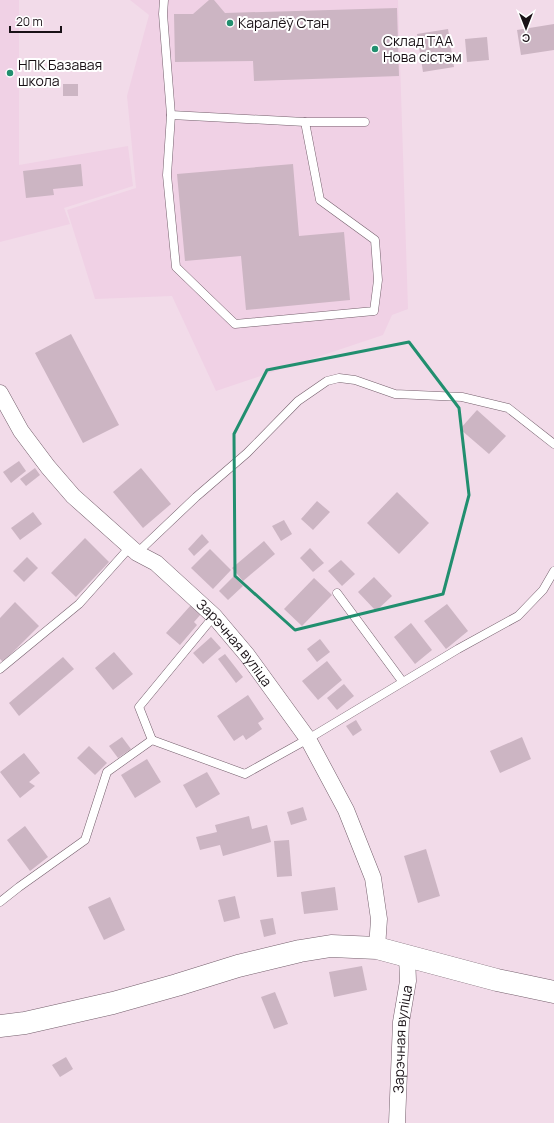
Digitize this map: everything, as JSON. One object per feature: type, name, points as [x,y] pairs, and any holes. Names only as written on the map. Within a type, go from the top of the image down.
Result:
[{"type":"main road","points":[[0,1026],[25,1023],[113,1003],[238,966],[300,951],[331,946],[377,948],[497,980],[554,992]]},
{"type":"street","name":"Зарэчная вуліца","points":[[0,393],[21,431],[48,467],[73,496],[134,550],[156,562],[214,616],[247,655],[308,739],[346,810],[373,878],[379,919],[377,948]]},
{"type":"street","name":"Зарэчная вуліца","points":[[397,1123],[401,1022],[408,981],[407,956]]},
{"type":"lane","points":[[164,0],[163,14],[171,115],[167,174],[176,267],[235,324],[374,311],[378,280],[375,240],[320,200],[305,122]]},
{"type":"lane","points":[[171,115],[305,122],[365,122]]},
{"type":"lane","points":[[0,669],[79,604],[134,550],[247,453],[298,401],[327,381],[339,378],[354,380],[395,394],[462,397],[508,408],[554,444]]},
{"type":"lane","points":[[214,616],[139,707],[152,740],[245,774],[308,739],[402,681],[518,616],[543,590],[554,571]]},
{"type":"lane","points":[[337,593],[402,681]]},
{"type":"lane","points":[[0,902],[19,886],[85,840],[107,772],[152,740]]},
{"type":"highlighted area","points":[[409,342],[459,408],[469,495],[443,594],[295,630],[235,576],[234,434],[267,370]]},
{"type":"shaded area","name":"НПК Базавая школа","points":[[0,0],[19,0],[19,165],[128,146],[133,186],[64,208],[70,224],[0,242]]},
{"type":"shaded area","points":[[130,0],[398,0],[408,309],[392,315],[383,335],[216,391],[172,296],[95,299],[67,210],[136,188],[127,96],[149,15]]},
{"type":"building","points":[[209,0],[214,0],[225,13],[397,8],[399,76],[254,81],[253,61],[175,62],[174,14],[193,14]]},
{"type":"building","points":[[554,24],[554,50],[521,55],[517,30]]},
{"type":"building","points":[[448,29],[454,67],[423,72],[417,34]]},
{"type":"building","points":[[487,37],[489,60],[467,62],[465,39]]},
{"type":"building","points":[[63,84],[78,84],[78,96],[63,96]]},
{"type":"building","points":[[81,164],[83,186],[53,189],[54,195],[26,198],[23,171]]},
{"type":"building","points":[[293,164],[299,236],[344,232],[350,300],[246,310],[241,256],[185,261],[177,174]]},
{"type":"building","points":[[71,334],[119,425],[83,443],[35,353]]},
{"type":"building","points":[[477,410],[506,436],[489,454],[460,429]]},
{"type":"building","points":[[19,461],[26,471],[11,483],[3,472]]},
{"type":"building","points":[[35,468],[40,475],[26,486],[20,479]]},
{"type":"building","points":[[141,468],[171,504],[143,528],[113,492]]},
{"type":"building","points":[[397,492],[429,523],[399,554],[367,523]]},
{"type":"building","points":[[317,501],[330,512],[313,530],[301,519]]},
{"type":"building","points":[[33,512],[42,524],[20,540],[11,528]]},
{"type":"building","points":[[284,520],[292,534],[281,541],[272,526]]},
{"type":"building","points":[[202,534],[209,542],[194,556],[188,549]]},
{"type":"building","points":[[85,538],[109,562],[76,597],[51,573]]},
{"type":"building","points":[[264,541],[275,554],[243,581],[232,568]]},
{"type":"building","points":[[310,548],[324,563],[313,572],[300,558]]},
{"type":"building","points":[[210,549],[231,570],[213,589],[191,568]]},
{"type":"building","points":[[27,557],[38,568],[24,582],[13,571]]},
{"type":"building","points":[[341,560],[355,574],[342,586],[328,571]]},
{"type":"building","points":[[234,576],[243,586],[228,600],[219,591]]},
{"type":"building","points":[[374,577],[392,596],[376,611],[358,592]]},
{"type":"building","points":[[314,578],[332,595],[302,626],[284,609]]},
{"type":"building","points":[[15,602],[39,626],[3,662],[0,659],[0,618]]},
{"type":"building","points":[[447,604],[468,631],[446,649],[424,621]]},
{"type":"building","points":[[191,605],[201,614],[194,622],[197,625],[180,645],[166,633]]},
{"type":"building","points":[[411,623],[432,650],[415,664],[394,637]]},
{"type":"building","points":[[211,637],[221,648],[203,664],[193,653]]},
{"type":"building","points":[[320,639],[330,652],[317,662],[307,649]]},
{"type":"building","points":[[114,652],[133,674],[113,690],[95,668]]},
{"type":"building","points":[[225,654],[243,677],[236,683],[218,659]]},
{"type":"building","points":[[63,657],[74,669],[19,716],[9,703]]},
{"type":"building","points":[[327,661],[342,680],[318,700],[302,681]]},
{"type":"building","points":[[344,684],[354,696],[337,710],[327,698]]},
{"type":"building","points":[[248,695],[264,719],[258,723],[262,729],[246,740],[243,735],[234,741],[217,716]]},
{"type":"building","points":[[356,720],[362,730],[353,736],[346,726]]},
{"type":"building","points":[[122,737],[131,749],[118,758],[109,746]]},
{"type":"building","points":[[522,737],[531,759],[500,773],[490,751]]},
{"type":"building","points":[[89,746],[107,763],[95,775],[77,758]]},
{"type":"building","points":[[24,753],[40,773],[29,782],[35,786],[20,798],[0,772]]},
{"type":"building","points":[[147,759],[161,782],[135,798],[121,775]]},
{"type":"building","points":[[207,772],[220,794],[196,808],[183,785]]},
{"type":"building","points":[[303,807],[307,820],[291,825],[287,812]]},
{"type":"building","points":[[249,816],[252,829],[267,825],[271,842],[223,856],[220,845],[200,850],[196,837],[217,832],[215,825]]},
{"type":"building","points":[[25,826],[48,857],[30,871],[7,840]]},
{"type":"building","points":[[289,840],[292,876],[277,877],[274,841]]},
{"type":"building","points":[[426,849],[440,896],[418,903],[404,856]]},
{"type":"building","points":[[335,887],[338,910],[304,914],[301,892]]},
{"type":"building","points":[[235,896],[240,918],[224,922],[218,900]]},
{"type":"building","points":[[110,897],[125,930],[104,940],[88,907]]},
{"type":"building","points":[[273,918],[276,934],[264,937],[260,920]]},
{"type":"building","points":[[362,966],[367,990],[334,997],[329,972]]},
{"type":"building","points":[[275,992],[288,1024],[274,1029],[261,997]]},
{"type":"building","points":[[66,1057],[73,1069],[60,1077],[52,1065]]},
{"type":"place","name":"Каралёў Стан","points":[[230,23]]},
{"type":"place","name":"Склад ТАА Нова сістэм","points":[[375,49]]},
{"type":"place","name":"НПК Базавая школа","points":[[10,73]]}]
